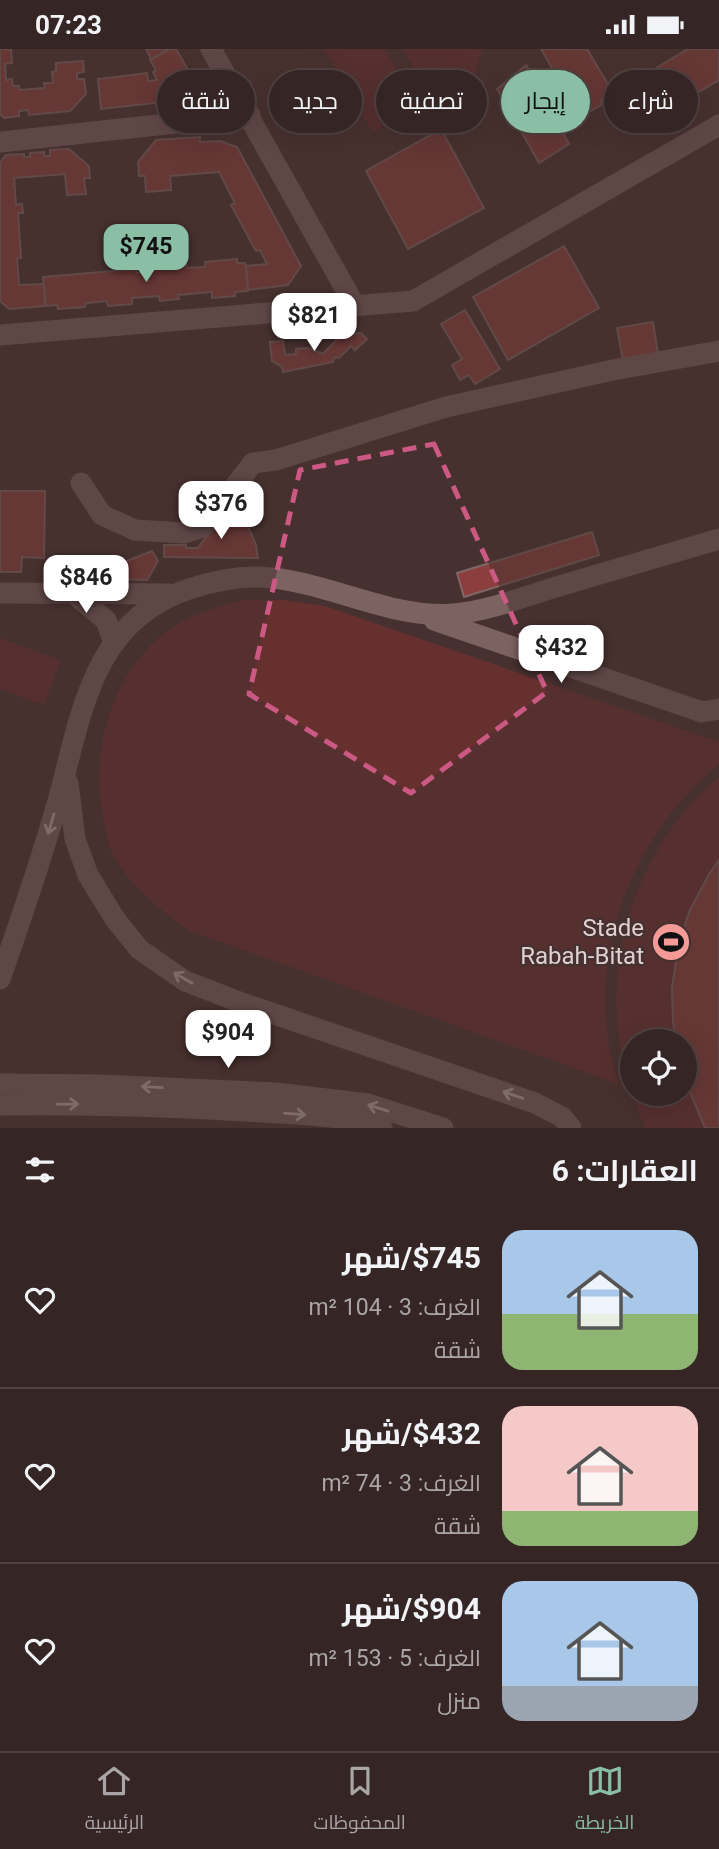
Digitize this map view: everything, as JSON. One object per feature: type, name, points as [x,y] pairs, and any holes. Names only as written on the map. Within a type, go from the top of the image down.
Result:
[{"type":"street","points":[[211,49],[223,70]]},
{"type":"street","points":[[255,124],[355,306]]},
{"type":"street","points":[[0,142],[157,125]]},
{"type":"street","points":[[0,335],[413,301],[719,125]]},
{"type":"street","points":[[81,483],[102,515],[135,530],[184,533],[202,527],[253,463],[276,460],[446,407],[613,370],[719,351]]},
{"type":"street","points":[[409,611],[453,614],[499,604],[719,539]]},
{"type":"street","points":[[0,979],[25,910],[90,687],[106,653],[134,619],[173,594],[209,583],[256,577],[299,582],[409,611],[702,712],[719,709]]},
{"type":"street","points":[[0,593],[173,594]]},
{"type":"street","points":[[74,594],[106,620],[114,643]]},
{"type":"street","points":[[70,758],[68,782],[75,839],[88,875],[139,949],[185,981],[535,1103],[562,1117],[570,1128]]},
{"type":"street","points":[[0,1084],[100,1085],[289,1094],[368,1104],[443,1128]]},
{"type":"street","points":[[0,1105],[86,1104],[277,1113],[328,1117],[382,1128]]},
{"type":"highlighted area","points":[[434,444],[547,692],[411,793],[249,694],[300,470]]},
{"type":"shaded area","points":[[324,49],[385,49],[397,70],[376,70],[376,130],[373,132],[362,113],[362,70],[336,70]]},
{"type":"shaded area","points":[[403,49],[482,49],[476,70],[415,70]]},
{"type":"shaded area","points":[[243,600],[283,600],[325,606],[719,742],[719,765],[687,795],[659,830],[637,868],[620,910],[609,953],[605,997],[608,1041],[619,1084],[190,931],[156,905],[127,876],[110,846],[100,800],[102,744],[119,690],[152,644],[173,627],[198,614]]},
{"type":"shaded area","points":[[0,638],[61,660],[44,705],[0,689]]},
{"type":"shaded area","name":"Stade Rabah-Bitat","points":[[719,777],[719,1128],[645,1128],[637,1106],[697,1106],[697,1029],[620,1029],[620,1040],[617,1008],[619,964],[627,921],[642,881],[662,842],[688,807]]},
{"type":"building","points":[[0,49],[11,49],[12,63],[5,64],[6,80],[12,79],[13,86],[19,86],[20,90],[45,88],[44,83],[53,83],[52,72],[56,71],[56,63],[83,61],[84,72],[77,73],[77,79],[84,79],[86,94],[70,111],[29,115],[28,110],[19,111],[19,116],[4,118],[0,114]]},
{"type":"building","points":[[146,49],[169,49],[151,59]]},
{"type":"building","points":[[170,49],[176,49],[188,70],[157,70],[157,80],[153,72],[156,70],[150,60]]},
{"type":"building","points":[[541,49],[587,49],[604,78],[604,99],[601,101],[603,104],[591,111],[590,109],[590,70],[553,70]]},
{"type":"building","points":[[688,49],[719,49],[719,80],[698,92],[698,70],[653,70]]},
{"type":"building","points":[[147,73],[148,81],[157,80],[157,103],[101,109],[98,79]]},
{"type":"building","points":[[434,133],[443,133],[484,208],[408,249],[366,171]]},
{"type":"building","points":[[522,133],[563,133],[569,144],[539,163]]},
{"type":"building","points":[[200,137],[200,142],[220,141],[237,147],[301,266],[288,285],[248,290],[246,266],[267,264],[260,250],[256,251],[231,205],[235,203],[219,172],[170,176],[171,190],[146,192],[145,176],[139,176],[138,162],[156,140]]},
{"type":"building","points":[[69,149],[89,166],[90,178],[84,178],[86,194],[67,195],[65,174],[14,178],[16,205],[22,204],[23,213],[18,213],[21,258],[17,258],[19,285],[44,284],[45,306],[9,309],[0,301],[0,163],[6,155],[24,154],[24,157],[30,157],[30,153],[44,152],[44,156],[50,156],[50,150]]},
{"type":"building","points":[[564,246],[599,308],[508,360],[473,297]]},
{"type":"building","points":[[237,259],[237,263],[245,263],[248,291],[235,292],[235,296],[212,298],[212,292],[178,295],[179,299],[160,301],[159,296],[132,298],[132,304],[108,306],[107,301],[86,303],[85,307],[58,309],[57,305],[46,306],[43,277],[137,269],[137,273],[147,272],[147,266],[186,263],[187,268],[205,267],[205,262]]},
{"type":"building","points":[[465,310],[500,369],[475,384],[469,375],[460,380],[452,365],[462,359],[441,324]]},
{"type":"building","points":[[653,322],[658,354],[623,360],[617,328]]},
{"type":"building","points":[[361,333],[367,339],[355,350],[351,346],[339,358],[335,357],[333,362],[283,372],[282,367],[272,361],[270,342],[283,341],[285,355],[296,354],[296,349],[309,348],[323,354],[341,335]]},
{"type":"building","points":[[0,491],[45,491],[44,558],[22,557],[21,572],[0,572]]},
{"type":"building","points":[[228,506],[247,524],[258,558],[164,557],[164,545],[198,548]]},
{"type":"building","points":[[592,532],[599,555],[464,597],[457,573]]},
{"type":"building","points":[[152,551],[158,561],[147,580],[115,579],[109,568]]},
{"type":"building","points":[[719,860],[719,1128],[705,1128],[696,1106],[697,1029],[674,1029],[673,1022],[672,987],[678,950],[689,912]]},
{"type":"place","name":"Stade Rabah-Bitat","points":[[671,942]]}]
